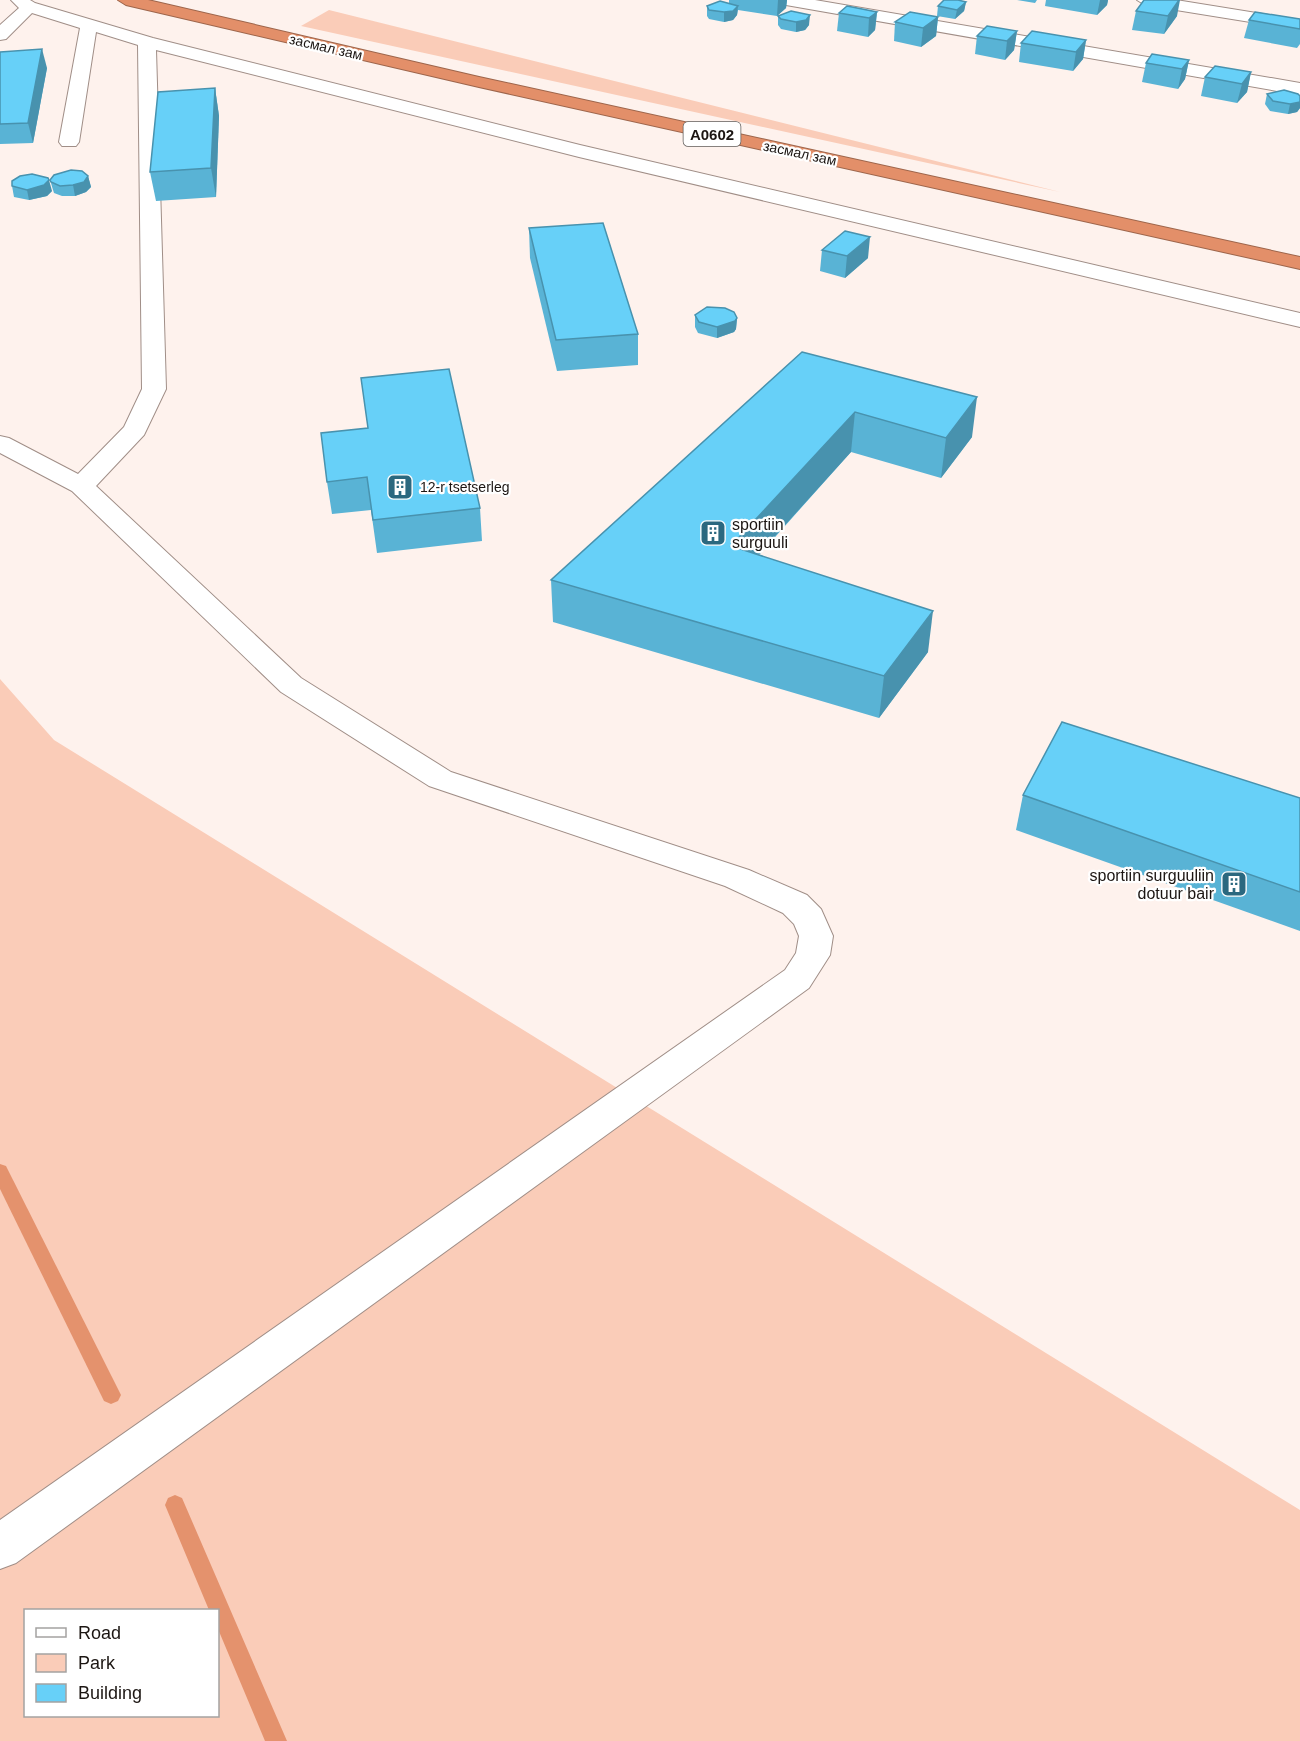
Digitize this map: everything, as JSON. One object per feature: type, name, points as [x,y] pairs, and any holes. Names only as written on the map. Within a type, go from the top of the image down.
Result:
[{"type":"highway","name":"засмал зам","points":[[126,0],[479,82],[1300,263]]},
{"type":"street","points":[[786,0],[1300,89]]},
{"type":"street","points":[[1145,0],[1300,25]]},
{"type":"street","points":[[0,35],[24,3],[147,42],[579,151],[1300,320]]},
{"type":"street","points":[[69,142],[89,25]]},
{"type":"street","points":[[81,486],[135,430],[154,389],[147,42]]},
{"type":"street","points":[[0,444],[81,486],[291,685],[440,779],[737,878],[795,904],[809,918],[816,936],[813,956],[797,979],[0,1547]]},
{"type":"green space","points":[[329,10],[1060,192],[301,26]]},
{"type":"green space","points":[[0,679],[54,740],[1300,1510],[1300,1741],[0,1741]]},
{"type":"building","points":[[944,0],[966,2],[957,10],[938,6]]},
{"type":"building","points":[[1144,0],[1179,0],[1168,16],[1136,11]]},
{"type":"building","points":[[720,1],[738,6],[733,11],[709,10],[707,6]]},
{"type":"building","points":[[847,6],[877,12],[869,18],[839,13]]},
{"type":"building","points":[[791,11],[810,15],[806,20],[796,22],[781,19],[778,16]]},
{"type":"building","points":[[910,12],[938,17],[923,28],[895,22]]},
{"type":"building","points":[[1255,12],[1300,19],[1300,29],[1249,20]]},
{"type":"building","points":[[987,26],[1017,31],[1007,41],[977,36]]},
{"type":"building","points":[[1032,31],[1086,40],[1076,52],[1021,43]]},
{"type":"building","points":[[42,49],[28,123],[0,124],[0,52]]},
{"type":"building","points":[[1152,54],[1189,60],[1182,69],[1146,63]]},
{"type":"building","points":[[1215,66],[1251,72],[1242,84],[1205,77]]},
{"type":"building","points":[[215,88],[211,168],[150,172],[158,92]]},
{"type":"building","points":[[1284,90],[1298,94],[1300,102],[1290,104],[1273,101],[1267,94]]},
{"type":"building","points":[[71,170],[82,171],[88,176],[84,182],[73,185],[60,186],[51,182],[54,175]]},
{"type":"building","points":[[32,174],[49,180],[44,185],[27,190],[12,186],[12,181],[20,176]]},
{"type":"building","points":[[603,223],[638,334],[556,340],[529,228]]},
{"type":"building","points":[[845,231],[870,237],[847,256],[822,250]]},
{"type":"building","points":[[707,307],[725,308],[734,312],[737,318],[735,321],[717,327],[699,322],[695,315]]},
{"type":"building","points":[[802,352],[977,397],[946,438],[855,412],[731,546],[933,611],[884,676],[551,580]]},
{"type":"building","name":"12-r tsetserleg","points":[[449,369],[480,508],[373,520],[367,477],[327,482],[321,433],[368,428],[361,378]]},
{"type":"building","points":[[1062,722],[1300,798],[1300,892],[1023,795]]},
{"type":"waterway","points":[[0,1171],[111,1395]]},
{"type":"waterway","points":[[175,1505],[276,1741]]},
{"type":"place","name":"12-r tsetserleg","points":[[400,487]]},
{"type":"place","name":"sportiin surguuli","points":[[713,533]]},
{"type":"place","name":"sportiin surguuliin dotuur bair","points":[[1234,884]]}]
